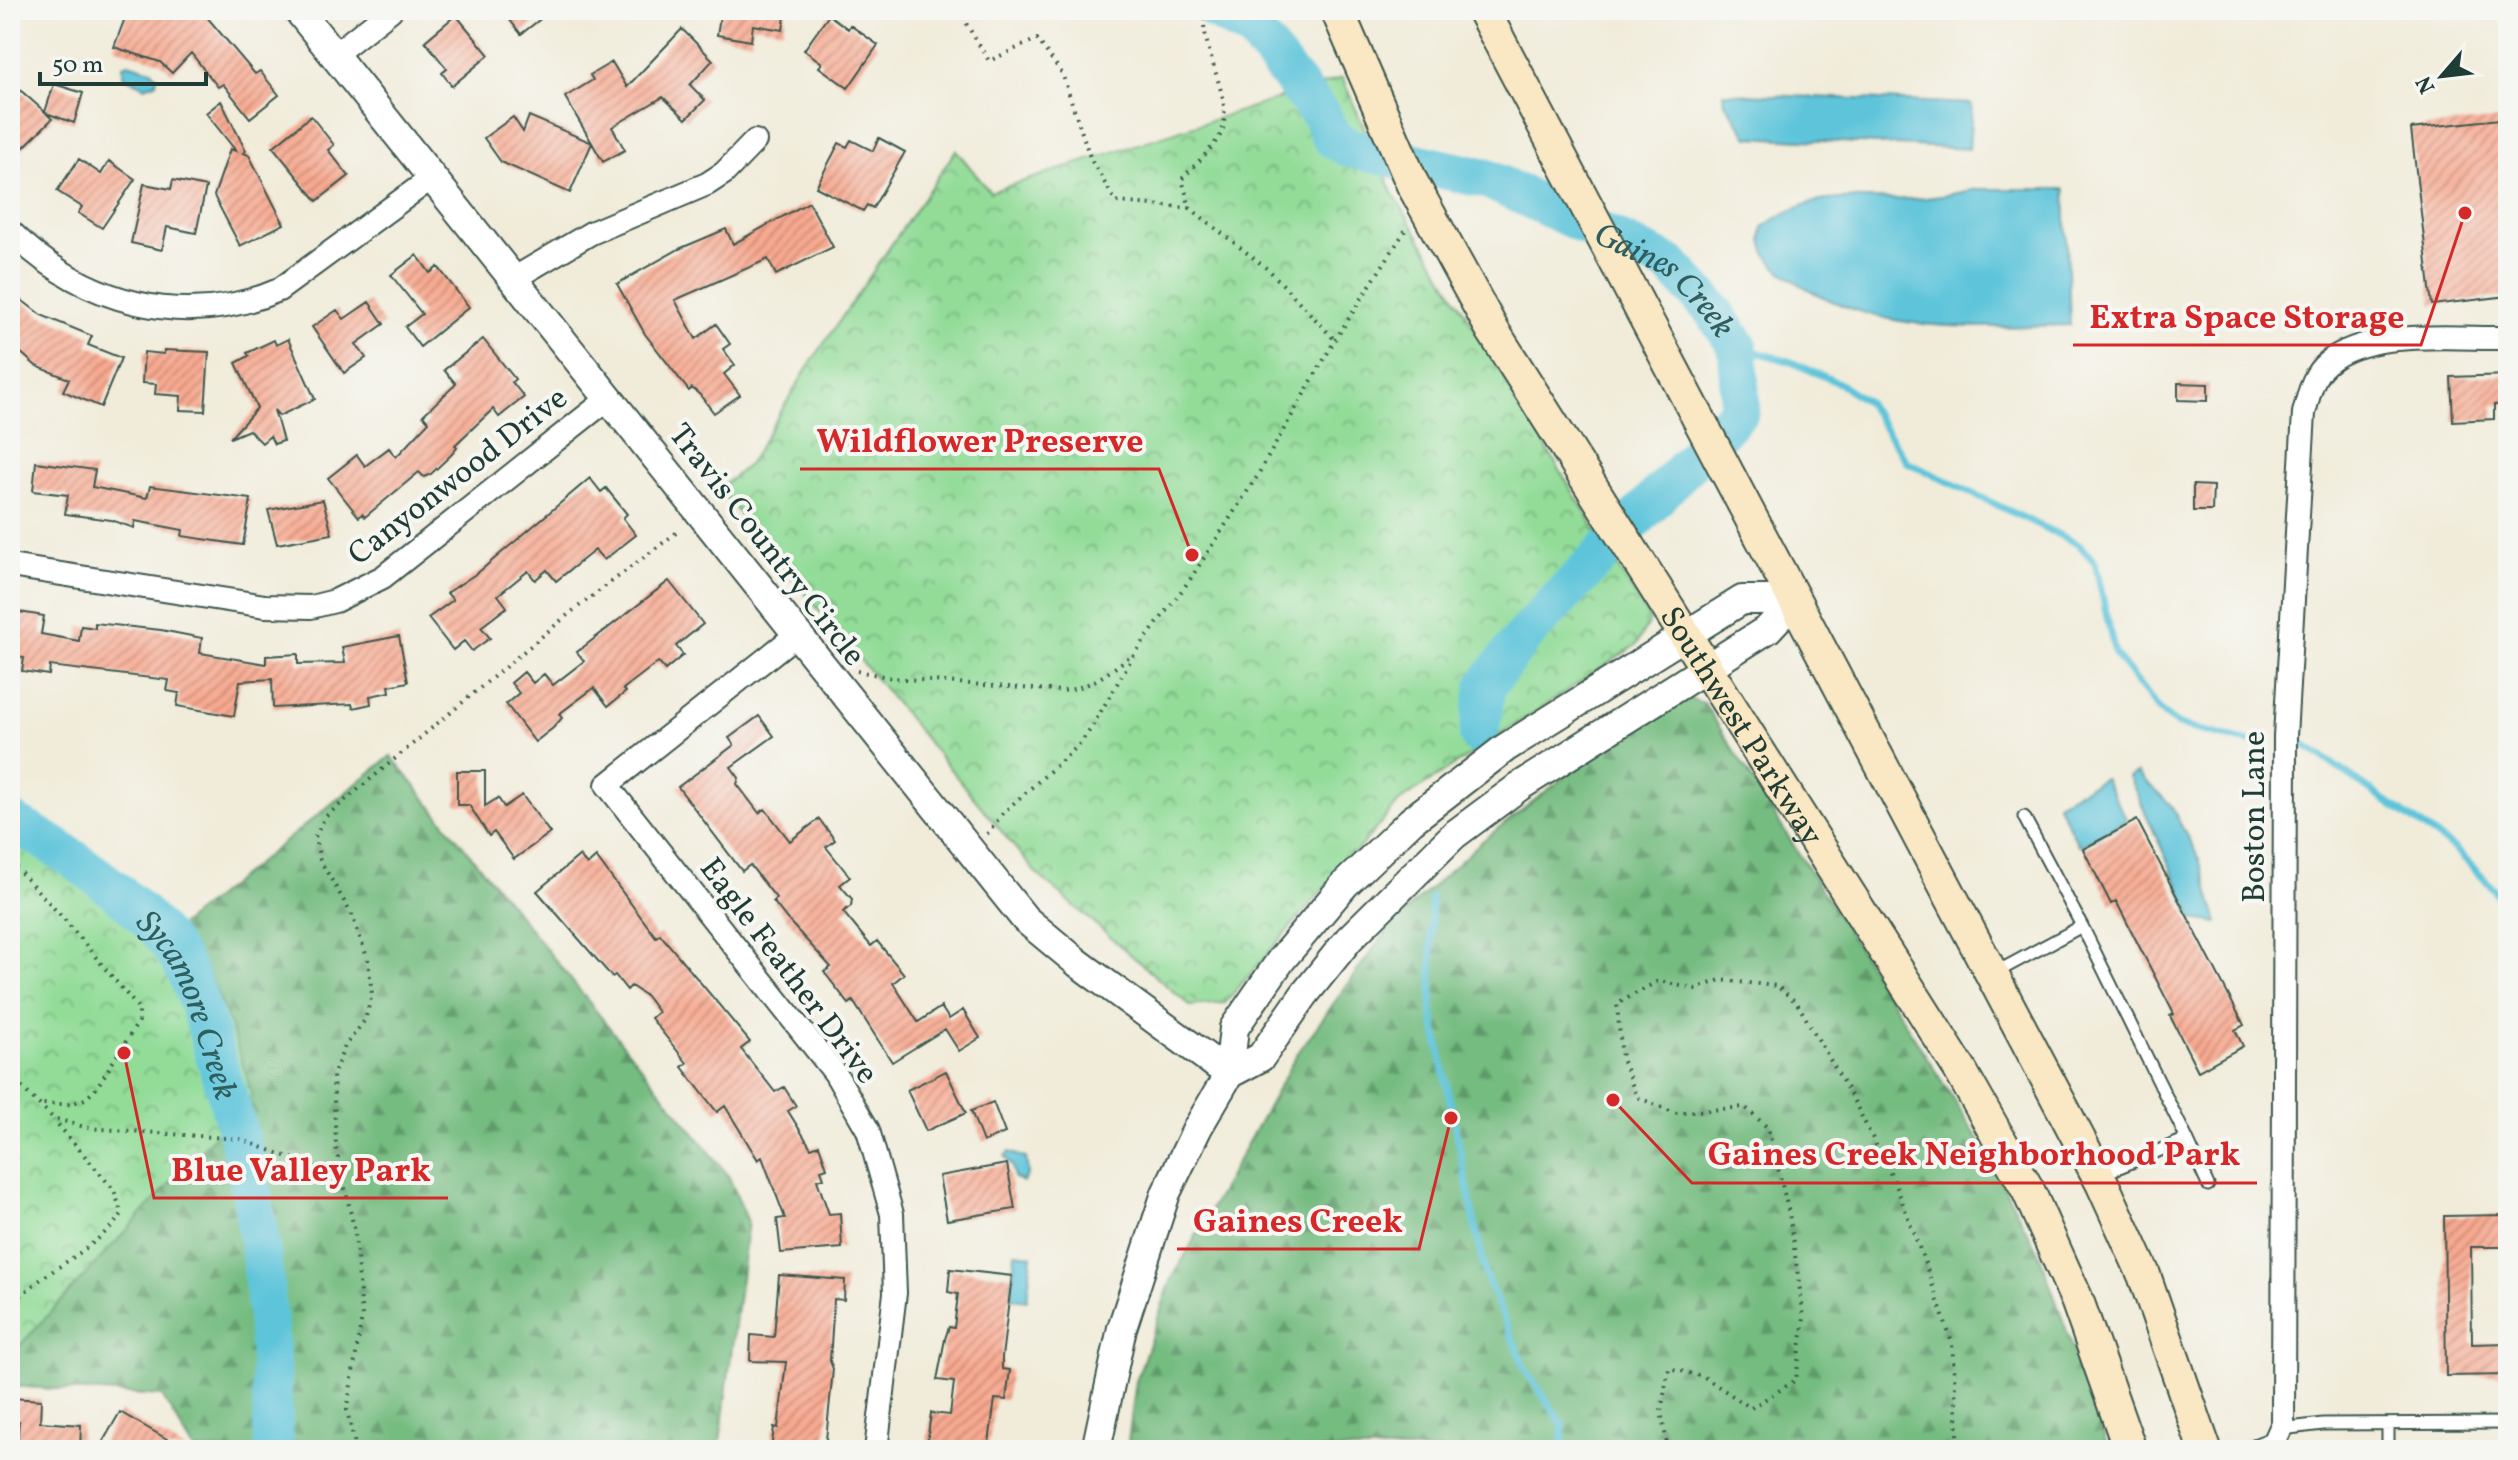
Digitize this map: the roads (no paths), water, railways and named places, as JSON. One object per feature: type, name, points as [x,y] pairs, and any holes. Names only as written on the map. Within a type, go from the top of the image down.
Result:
[{"type":"main road","name":"Southwest Parkway","points":[[1337,10],[1417,193],[1493,331],[1959,1068],[2028,1190],[2077,1300],[2130,1450]]},
{"type":"main road","points":[[1483,10],[2098,1176],[2144,1275],[2205,1450]]},
{"type":"street","name":"Travis Country Circle","points":[[298,10],[1025,919],[1078,963],[1229,1074]]},
{"type":"street","points":[[335,54],[391,10]]},
{"type":"street","points":[[513,279],[591,233],[707,184],[732,166],[755,141]]},
{"type":"street","points":[[10,231],[39,258],[91,289],[156,308],[204,311],[256,300],[279,290],[433,177]]},
{"type":"street","name":"Boston Lane","points":[[2280,1429],[2285,736],[2304,413],[2313,382],[2327,363],[2360,346],[2399,339],[2508,338]]},
{"type":"street","name":"Canyonwood Drive","points":[[10,566],[265,606],[311,607],[335,601],[383,577],[609,398]]},
{"type":"street","points":[[1096,1450],[1122,1328],[1166,1193],[1198,1127],[1229,1074],[1234,1028],[1281,960],[1345,884],[1411,821],[1505,748],[1742,600],[1795,600]]},
{"type":"street","points":[[1229,1074],[1261,1057],[1304,995],[1349,939],[1454,835],[1520,786],[1768,629],[1795,600]]},
{"type":"street","name":"Eagle Feather Drive","points":[[796,635],[607,785],[835,1073],[868,1130],[892,1214],[895,1293],[876,1450]]},
{"type":"street","points":[[2256,1450],[2274,1443],[2280,1429]]},
{"type":"lane","points":[[2024,817],[2082,926],[2208,1185]]},
{"type":"lane","points":[[1993,974],[2082,926]]},
{"type":"lane","points":[[2098,1176],[2187,1139]]},
{"type":"lane","points":[[2280,1429],[2508,1423]]},
{"type":"lane","points":[[2388,1424],[2388,1450]]},
{"type":"water","points":[[128,63],[152,70],[157,77],[156,83],[145,87],[123,76],[123,65]]},
{"type":"water","points":[[1723,93],[1972,104],[1969,149],[1748,137],[1725,102]]},
{"type":"water","points":[[1978,189],[2065,189],[2070,325],[1960,327],[1889,319],[1855,310],[1821,296],[1789,277],[1767,255],[1762,242],[1763,227],[1783,214],[1818,201],[1919,199]]},
{"type":"water","points":[[2137,773],[2170,804],[2199,859],[2218,923],[2194,919],[2129,777]]},
{"type":"water","points":[[2104,778],[2127,820],[2079,846],[2057,803]]},
{"type":"water","points":[[1009,1152],[1026,1158],[1028,1173],[1023,1182],[1014,1178],[1012,1166],[1005,1156]]},
{"type":"water","points":[[1015,1253],[1032,1255],[1027,1300],[1011,1298]]},
{"type":"waterway","name":"Gaines Creek","points":[[1216,10],[1253,31],[1321,115],[1332,138],[1350,148],[1487,179],[1671,265],[1712,309],[1738,347],[1740,410],[1523,637],[1486,686],[1479,735]]},
{"type":"waterway","points":[[1738,347],[1789,361],[1839,383],[1867,402],[1907,462],[2078,544],[2095,562],[2115,654],[2160,711],[2178,725],[2257,744]]},
{"type":"waterway","points":[[2305,745],[2455,849],[2494,889],[2508,917]]},
{"type":"waterway","name":"Sycamore Creek","points":[[10,821],[75,860],[139,911],[172,948],[192,986],[233,1114],[252,1193],[266,1301],[274,1450]]},
{"type":"waterway","name":"Gaines Creek","points":[[1431,898],[1432,1012],[1485,1274],[1526,1371],[1563,1425],[1562,1450]]},
{"type":"place","name":"Extra Space Storage","points":[[2465,213]]},
{"type":"place","name":"Wildflower Preserve","points":[[1192,555]]},
{"type":"place","name":"Blue Valley Park","points":[[124,1053]]},
{"type":"place","name":"Gaines Creek Neighborhood Park","points":[[1613,1100]]},
{"type":"place","name":"Gaines Creek","points":[[1451,1118]]}]
